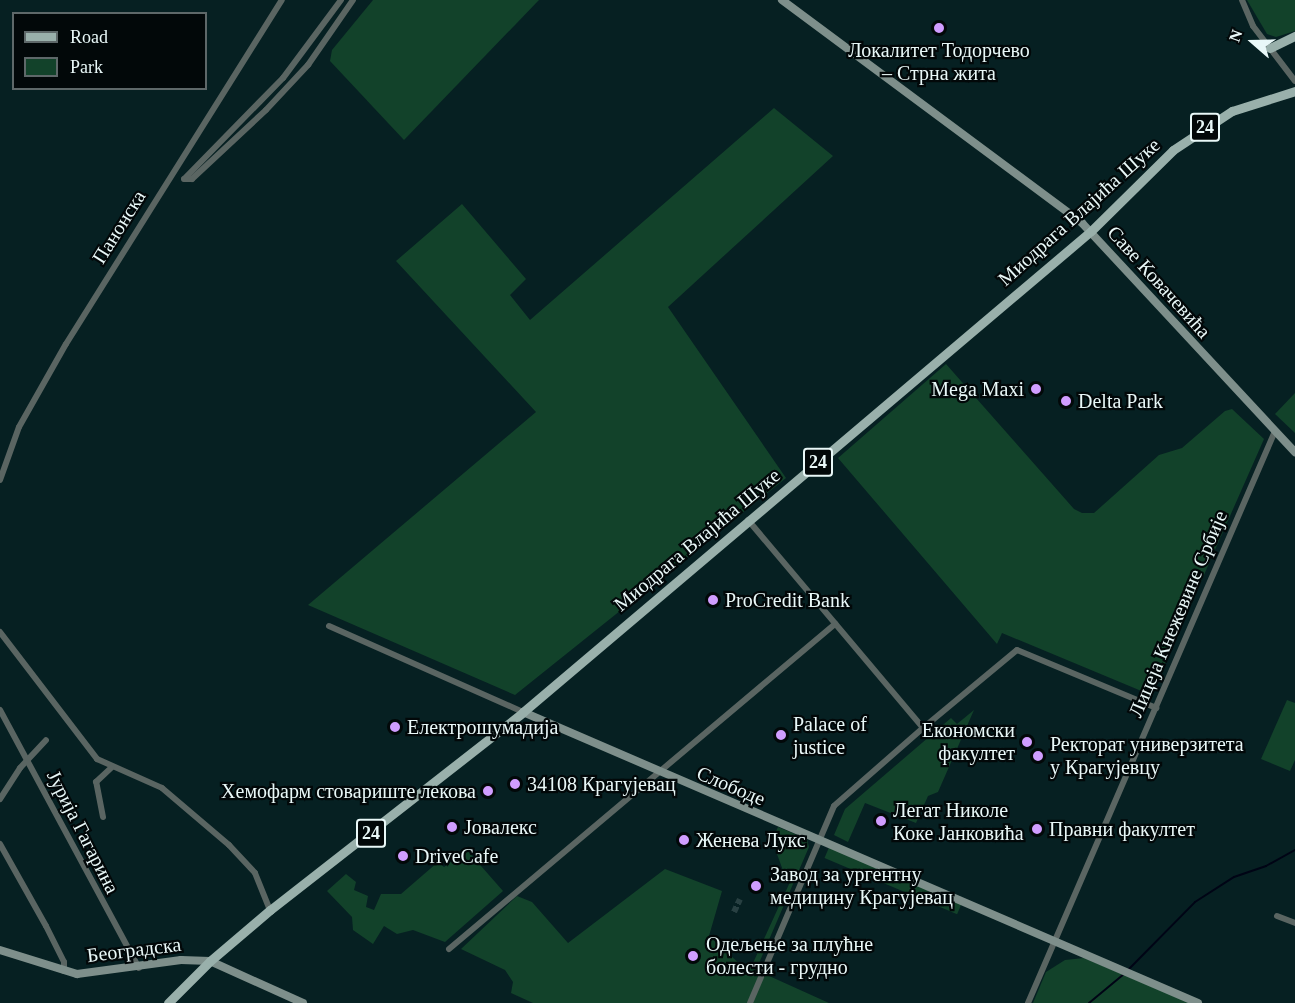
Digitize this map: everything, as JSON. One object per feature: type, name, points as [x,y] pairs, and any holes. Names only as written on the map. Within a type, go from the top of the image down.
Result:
[{"type":"main road","points":[[1270,48],[1295,36]]},
{"type":"main road","name":"Миодрага Влајића Шуке","points":[[210,961],[270,910],[523,712],[1091,231],[1142,177],[1186,140],[1232,111],[1295,90]]},
{"type":"main road","name":"24","points":[[168,1003],[210,961]]},
{"type":"street","name":"Панонска","points":[[0,480],[19,427],[66,344],[282,0]]},
{"type":"street","points":[[341,0],[283,78],[184,179],[192,179],[266,110],[308,65],[354,0]]},
{"type":"street","name":"Саве Ковачевића","points":[[782,0],[985,148],[1091,231],[1295,452]]},
{"type":"street","points":[[1242,0],[1253,26],[1295,81]]},
{"type":"street","name":"Лицеја Кнежевине Србије","points":[[1028,1003],[1275,431]]},
{"type":"street","points":[[748,520],[923,728]]},
{"type":"street","points":[[449,949],[835,624]]},
{"type":"street","name":"Слободе","points":[[329,626],[659,773],[1198,1003]]},
{"type":"street","points":[[0,632],[84,743],[111,768],[140,775],[162,788],[229,845],[255,873],[270,910]]},
{"type":"street","points":[[750,1003],[838,801],[1017,650],[1156,708]]},
{"type":"street","name":"Јурија Гагарина","points":[[0,710],[82,868],[139,968]]},
{"type":"street","points":[[0,798],[20,768],[29,762],[46,740]]},
{"type":"street","points":[[104,817],[96,782],[111,768]]},
{"type":"street","points":[[0,844],[64,962],[64,972]]},
{"type":"street","points":[[1277,916],[1295,923]]},
{"type":"street","name":"Београдска","points":[[0,950],[64,972],[93,974],[181,960],[210,961],[303,1003]]},
{"type":"green space","points":[[373,0],[539,0],[404,140],[330,61],[332,50]]},
{"type":"green space","points":[[1247,0],[1295,0],[1295,31],[1276,37],[1267,34]]},
{"type":"green space","points":[[774,108],[833,156],[668,307],[786,478],[515,695],[308,605],[536,412],[396,261],[462,204],[526,279],[510,295],[530,320]]},
{"type":"green space","points":[[946,364],[1074,509],[1082,513],[1094,513],[1159,455],[1182,448],[1225,411],[1232,409],[1264,439],[1151,695],[1002,633],[997,644],[838,458]]},
{"type":"green space","points":[[1295,393],[1295,433],[1275,414]]},
{"type":"green space","points":[[1287,700],[1295,703],[1295,760],[1290,771],[1261,759]]},
{"type":"green space","points":[[974,710],[938,792],[928,796],[916,823],[865,803],[848,842],[834,835],[845,809],[951,718],[957,724]]},
{"type":"green space","points":[[778,827],[807,839],[809,847],[756,970],[829,1003],[533,1003],[511,993],[513,982],[505,970],[461,949],[517,896],[532,902],[568,943],[665,869],[722,891],[709,936],[741,965],[753,963],[790,882],[786,879],[772,840]]},
{"type":"green space","points":[[830,845],[963,901],[957,914],[825,858]]},
{"type":"green space","points":[[467,850],[503,891],[445,942],[413,930],[397,934],[384,926],[373,944],[353,930],[352,917],[327,891],[346,874],[356,882],[354,890],[368,896],[366,907],[374,910],[381,894],[401,894],[438,862],[444,867]]},
{"type":"green space","points":[[1084,958],[1190,1003],[1033,1003],[1046,972],[1065,960]]},
{"type":"waterway","points":[[1128,970],[1195,902],[1234,877],[1266,866],[1295,850]]},
{"type":"waterway","points":[[1089,1003],[1124,974]]},
{"type":"tunnel","points":[[734,912],[740,899]]},
{"type":"place","name":"Локалитет Тодорчево – Стрна жита","points":[[939,28]]},
{"type":"place","name":"Mega Maxi","points":[[1036,389]]},
{"type":"place","name":"Delta Park","points":[[1066,401]]},
{"type":"place","name":"ProCredit Bank","points":[[713,600]]},
{"type":"place","name":"Електрошумадија","points":[[395,727]]},
{"type":"place","name":"Palace of justice","points":[[781,735]]},
{"type":"place","name":"Економски факултет","points":[[1027,742]]},
{"type":"place","name":"Ректорат универзитета у Крагујевцу","points":[[1038,756]]},
{"type":"place","name":"34108 Крагујевац","points":[[515,784]]},
{"type":"place","name":"Хемофарм стовариште лекова","points":[[488,791]]},
{"type":"place","name":"Легат Николе Коке Јанковића","points":[[881,821]]},
{"type":"place","name":"Јовалекс","points":[[452,827]]},
{"type":"place","name":"Правни факултет","points":[[1037,829]]},
{"type":"place","name":"Женева Лукс","points":[[684,840]]},
{"type":"place","name":"DriveCafe","points":[[403,856]]},
{"type":"place","name":"Завод за ургентну медицину Крагујевац","points":[[756,886]]},
{"type":"place","name":"Одељење за плућне болести - грудно","points":[[693,956]]}]
